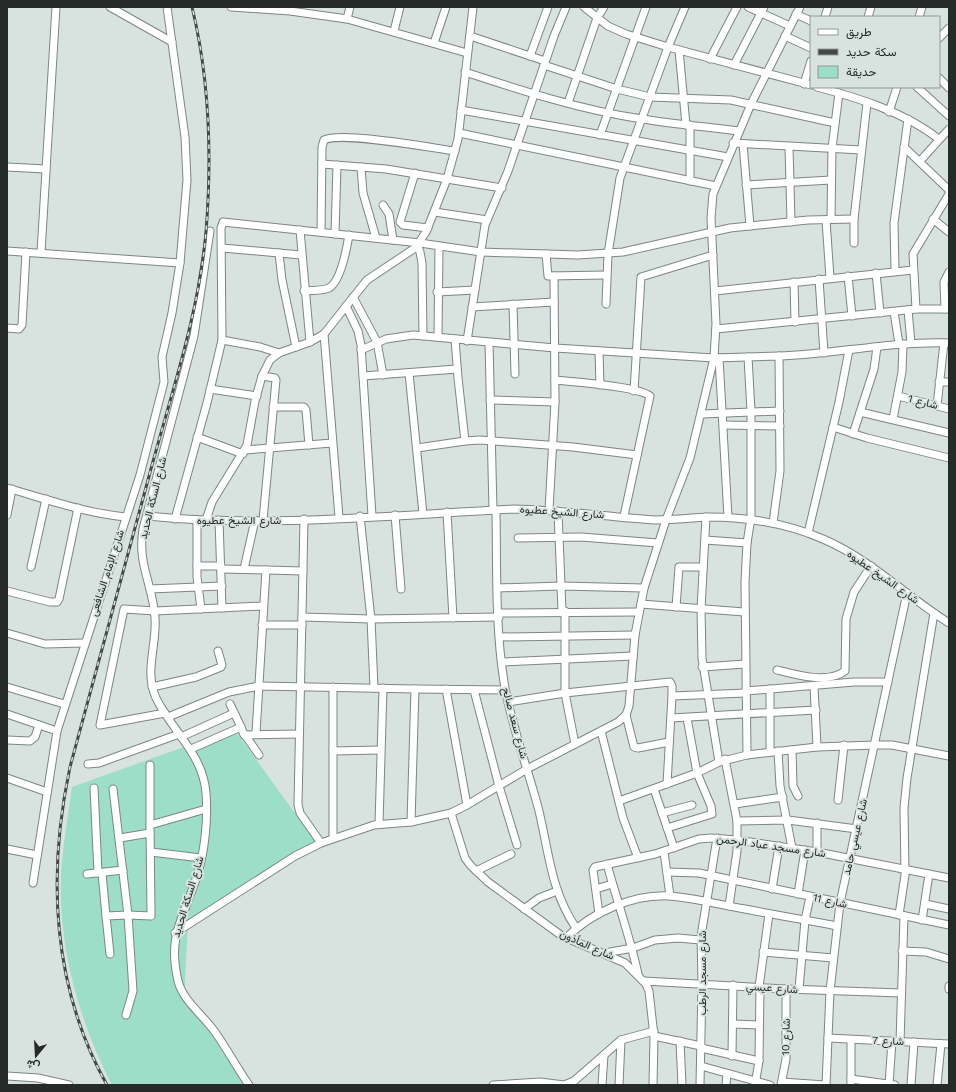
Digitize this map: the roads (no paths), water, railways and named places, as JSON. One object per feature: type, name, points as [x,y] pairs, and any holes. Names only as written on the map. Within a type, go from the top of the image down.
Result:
[{"type":"street","points":[[41,252],[56,7]]},
{"type":"street","points":[[110,7],[172,42]]},
{"type":"street","name":"شارع الإمام الشافعى","points":[[33,883],[56,731],[140,475],[164,382],[162,357],[172,313],[180,264],[186,209],[187,166],[185,137],[167,7]]},
{"type":"street","points":[[231,7],[308,10],[394,31],[467,53]]},
{"type":"street","points":[[347,19],[350,7]]},
{"type":"street","points":[[394,31],[400,7]]},
{"type":"street","points":[[434,43],[446,7]]},
{"type":"street","points":[[206,520],[212,502],[244,452],[249,437],[262,376],[270,360],[279,353],[310,342],[324,334],[371,276],[419,244],[428,228],[446,179],[459,133],[473,7]]},
{"type":"street","points":[[467,341],[487,220],[502,188],[524,122],[566,7]]},
{"type":"street","points":[[584,7],[597,18],[617,30],[710,59],[808,84],[810,69]]},
{"type":"street","points":[[568,102],[597,18],[604,7]]},
{"type":"street","points":[[600,135],[646,7]]},
{"type":"street","points":[[606,304],[608,254],[615,201],[623,168],[668,47],[685,7]]},
{"type":"street","points":[[710,59],[737,7]]},
{"type":"street","points":[[748,7],[762,10],[790,26]]},
{"type":"street","points":[[728,517],[724,426],[717,358],[711,209],[716,186],[733,144],[765,73],[800,7]]},
{"type":"street","points":[[530,56],[545,8]]},
{"type":"street","points":[[734,65],[762,10]]},
{"type":"street","points":[[796,14],[810,21]]},
{"type":"street","points":[[940,37],[949,28]]},
{"type":"street","points":[[470,36],[530,56],[577,76],[617,89],[650,97],[731,100],[834,123]]},
{"type":"street","points":[[785,36],[810,48]]},
{"type":"street","points":[[679,50],[688,125],[690,181]]},
{"type":"street","points":[[465,72],[534,94],[609,112],[642,119],[739,131]]},
{"type":"street","points":[[940,79],[949,88]]},
{"type":"street","points":[[820,88],[867,103],[908,119],[939,139]]},
{"type":"street","points":[[830,278],[828,219],[834,123],[841,94],[845,88]]},
{"type":"street","points":[[889,112],[897,88]]},
{"type":"street","points":[[918,88],[949,116]]},
{"type":"street","points":[[854,243],[854,218],[867,103]]},
{"type":"street","points":[[461,110],[728,157]]},
{"type":"street","points":[[895,270],[894,228],[908,119]]},
{"type":"street","points":[[920,161],[949,129]]},
{"type":"street","points":[[459,133],[716,186]]},
{"type":"street","points":[[322,232],[322,143],[331,138],[403,143],[455,151]]},
{"type":"street","points":[[733,144],[861,150]]},
{"type":"street","points":[[743,144],[750,226]]},
{"type":"street","points":[[789,147],[791,222]]},
{"type":"street","points":[[904,147],[949,190]]},
{"type":"street","points":[[322,164],[415,173],[502,188]]},
{"type":"street","points":[[335,234],[337,165]]},
{"type":"street","points":[[7,167],[46,168]]},
{"type":"street","points":[[361,167],[363,193],[376,238]]},
{"type":"street","points":[[415,173],[400,222],[403,225],[428,228]]},
{"type":"street","points":[[943,184],[949,177]]},
{"type":"street","points":[[746,185],[831,180]]},
{"type":"street","points":[[916,310],[912,270],[913,254],[949,194]]},
{"type":"street","points":[[383,205],[389,214],[393,240]]},
{"type":"street","points":[[435,212],[487,220]]},
{"type":"street","points":[[175,518],[198,437],[222,340],[222,225],[224,222],[376,238],[481,252],[608,254],[646,248],[711,231],[791,222],[854,218]]},
{"type":"street","points":[[933,219],[949,232]]},
{"type":"street","points":[[300,230],[304,291],[310,342]]},
{"type":"street","name":"شارع السكة الحديد","points":[[210,231],[206,266],[194,336],[147,516],[141,549],[144,570],[155,611],[155,636],[150,665],[152,687],[166,715],[191,749],[203,775],[206,809],[201,858],[196,878],[175,933],[174,961],[181,989],[215,1031],[249,1085]]},
{"type":"street","points":[[304,291],[330,287],[340,270],[350,235]]},
{"type":"street","points":[[419,244],[422,263],[423,336]]},
{"type":"street","points":[[438,337],[439,246]]},
{"type":"street","points":[[222,248],[302,255]]},
{"type":"street","points":[[7,251],[41,252],[180,264]]},
{"type":"street","points":[[7,328],[19,329],[22,325],[26,252]]},
{"type":"street","points":[[279,253],[282,280],[296,346]]},
{"type":"street","points":[[546,254],[547,275],[606,274]]},
{"type":"street","points":[[634,391],[638,353],[641,277],[713,255]]},
{"type":"street","points":[[715,291],[895,270],[912,270]]},
{"type":"street","points":[[716,329],[908,310],[947,309],[944,282],[949,272]]},
{"type":"street","points":[[876,273],[880,313]]},
{"type":"street","points":[[549,510],[555,402],[554,276]]},
{"type":"street","points":[[848,276],[852,316]]},
{"type":"street","points":[[819,279],[824,353]]},
{"type":"street","points":[[794,282],[795,322]]},
{"type":"street","points":[[438,292],[475,290]]},
{"type":"street","points":[[353,297],[377,342],[384,375]]},
{"type":"street","points":[[472,306],[554,302]]},
{"type":"street","points":[[513,304],[515,374]]},
{"type":"street","points":[[346,306],[358,332],[361,350],[372,516]]},
{"type":"street","points":[[908,310],[911,343]]},
{"type":"street","points":[[893,419],[903,364],[901,344],[894,312]]},
{"type":"street","points":[[324,334],[339,517]]},
{"type":"street","points":[[361,350],[377,342],[402,336],[438,337],[467,341],[554,348],[717,358],[824,353],[911,343],[946,343],[939,382],[937,406]]},
{"type":"street","points":[[455,339],[465,441]]},
{"type":"street","points":[[222,340],[260,347],[279,353]]},
{"type":"street","name":"شارع سعد صالح","points":[[489,343],[490,441],[500,638],[505,690],[539,812],[557,891],[565,910],[576,928]]},
{"type":"street","points":[[854,434],[874,369],[877,347]]},
{"type":"street","points":[[599,350],[600,385]]},
{"type":"street","points":[[808,533],[850,350]]},
{"type":"street","points":[[773,523],[779,481],[779,356]]},
{"type":"street","points":[[747,755],[744,612],[747,543],[752,518],[751,411],[748,357]]},
{"type":"street","points":[[669,742],[638,748],[634,747],[626,715],[631,685],[635,634],[644,588],[666,520],[690,458],[717,358]]},
{"type":"street","points":[[363,376],[457,369]]},
{"type":"street","points":[[409,373],[423,514]]},
{"type":"street","points":[[262,376],[275,378],[276,380],[263,520]]},
{"type":"street","points":[[555,380],[600,385],[634,391],[647,394],[650,398],[624,516]]},
{"type":"street","points":[[939,382],[949,382]]},
{"type":"street","points":[[210,389],[257,396]]},
{"type":"street","name":"شارع 1","points":[[898,396],[949,409]]},
{"type":"street","points":[[490,400],[555,402]]},
{"type":"street","points":[[273,407],[304,407],[306,410],[309,445]]},
{"type":"street","points":[[702,414],[780,411]]},
{"type":"street","points":[[860,412],[949,433]]},
{"type":"street","points":[[724,426],[780,426]]},
{"type":"street","points":[[833,427],[854,434],[949,458]]},
{"type":"street","points":[[198,437],[244,452],[269,448],[332,444]]},
{"type":"street","points":[[417,448],[465,441],[490,441],[553,445],[637,455]]},
{"type":"street","points":[[7,515],[10,488],[78,508],[103,514],[126,517]]},
{"type":"street","points":[[31,567],[46,499]]},
{"type":"street","points":[[7,591],[50,602],[57,602],[59,599],[78,508]]},
{"type":"street","name":"شارع الشيخ عطيوه","points":[[147,516],[197,520],[263,520],[494,510],[549,510],[666,520],[706,517],[752,518],[808,533],[840,548],[871,566],[949,623]]},
{"type":"street","points":[[558,511],[561,586],[565,635],[565,693],[575,744]]},
{"type":"street","points":[[447,512],[453,618]]},
{"type":"street","points":[[395,515],[401,589]]},
{"type":"street","points":[[360,516],[371,619],[374,688]]},
{"type":"street","points":[[706,517],[701,609],[702,667],[711,716],[722,761],[735,804],[737,821],[737,840],[729,906]]},
{"type":"street","points":[[304,519],[298,805],[300,813],[321,843]]},
{"type":"street","points":[[197,520],[197,566],[201,608]]},
{"type":"street","points":[[219,520],[222,608]]},
{"type":"street","points":[[244,569],[255,520]]},
{"type":"street","points":[[518,538],[559,537],[658,543]]},
{"type":"street","points":[[705,540],[747,543]]},
{"type":"street","points":[[197,566],[303,571]]},
{"type":"street","points":[[777,670],[807,677],[841,674],[845,671],[846,619],[854,592],[871,566]]},
{"type":"street","points":[[676,607],[679,567],[703,567]]},
{"type":"street","points":[[256,733],[266,570]]},
{"type":"street","points":[[150,589],[222,586]]},
{"type":"street","points":[[498,588],[561,586],[644,588]]},
{"type":"street","name":"شارع عيسي حامد","points":[[825,1085],[830,991],[840,904],[849,858],[876,745],[907,593]]},
{"type":"street","points":[[263,606],[155,611],[124,609],[99,723],[103,726],[166,715],[229,692],[259,686],[505,690]]},
{"type":"street","points":[[262,625],[302,621],[453,618],[564,611],[676,607],[744,612]]},
{"type":"street","points":[[900,1042],[902,951],[901,916],[905,870],[904,808],[912,748],[934,613]]},
{"type":"street","points":[[7,633],[45,644],[85,643]]},
{"type":"street","points":[[500,638],[635,634]]},
{"type":"street","points":[[152,687],[196,677],[221,667],[222,665],[218,651]]},
{"type":"street","points":[[502,662],[633,656]]},
{"type":"street","points":[[702,667],[745,664]]},
{"type":"street","points":[[508,702],[565,693],[670,682],[672,686],[672,696],[667,784]]},
{"type":"street","points":[[672,696],[746,692],[854,682],[888,682]]},
{"type":"street","points":[[814,686],[817,747]]},
{"type":"street","points":[[7,687],[64,704]]},
{"type":"street","points":[[333,687],[333,838]]},
{"type":"street","points":[[379,824],[383,688]]},
{"type":"street","points":[[411,822],[416,689]]},
{"type":"street","points":[[446,689],[467,805]]},
{"type":"street","points":[[770,689],[770,752]]},
{"type":"street","points":[[474,690],[499,786],[517,845]]},
{"type":"street","points":[[230,704],[243,734],[259,754]]},
{"type":"street","points":[[671,718],[816,710]]},
{"type":"street","points":[[88,764],[105,760],[180,735],[234,713]]},
{"type":"street","points":[[7,714],[56,731]]},
{"type":"street","points":[[175,933],[295,856],[321,843],[354,830],[379,824],[411,822],[451,813],[527,770],[601,731],[626,715]]},
{"type":"street","points":[[667,828],[712,814],[711,806],[697,773],[688,718]]},
{"type":"street","points":[[7,740],[30,741],[35,737],[39,725]]},
{"type":"street","points":[[191,749],[241,727]]},
{"type":"street","points":[[601,731],[626,828],[638,858]]},
{"type":"street","points":[[245,735],[256,733],[299,734]]},
{"type":"street","points":[[619,802],[697,773],[722,761],[747,755],[844,745],[892,745],[949,756]]},
{"type":"street","points":[[838,800],[844,745]]},
{"type":"street","points":[[333,751],[380,750]]},
{"type":"street","points":[[792,750],[793,786],[798,796]]},
{"type":"street","points":[[778,751],[779,776],[792,848]]},
{"type":"street","points":[[106,916],[151,916],[150,765]]},
{"type":"street","points":[[7,778],[47,792]]},
{"type":"street","points":[[94,788],[100,873],[110,954]]},
{"type":"street","points":[[113,788],[128,915],[133,991],[126,1015]]},
{"type":"street","points":[[654,789],[674,848]]},
{"type":"street","points":[[735,804],[783,797]]},
{"type":"street","points":[[662,813],[692,805]]},
{"type":"street","points":[[120,838],[206,809]]},
{"type":"street","name":"شارع المأذون","points":[[451,813],[461,848],[471,866],[488,882],[566,938],[625,962],[644,981],[649,991],[654,1033],[653,1085]]},
{"type":"street","points":[[737,821],[788,820],[857,829]]},
{"type":"street","points":[[817,823],[817,852]]},
{"type":"street","name":"شارع مسجد عباد الرحمن","points":[[596,889],[593,870],[595,867],[664,852],[699,839],[716,838],[817,852],[949,878]]},
{"type":"street","name":"شارع مسجد الرطب","points":[[700,1085],[702,983],[700,940],[716,838]]},
{"type":"street","points":[[772,889],[779,846]]},
{"type":"street","points":[[7,850],[37,856]]},
{"type":"street","points":[[798,894],[805,850]]},
{"type":"street","points":[[151,852],[201,858]]},
{"type":"street","points":[[664,852],[670,896]]},
{"type":"street","points":[[476,871],[511,854]]},
{"type":"street","points":[[606,864],[633,948],[638,974]]},
{"type":"street","points":[[87,874],[123,870]]},
{"type":"street","name":"شارع 11","points":[[667,872],[690,872],[733,880],[840,904],[949,925]]},
{"type":"street","points":[[922,920],[929,874]]},
{"type":"street","points":[[599,914],[596,889],[612,884]]},
{"type":"street","points":[[524,909],[539,898],[557,891]]},
{"type":"street","points":[[566,938],[576,928],[599,914],[618,905],[645,898],[670,896],[837,926]]},
{"type":"street","points":[[799,989],[805,920],[810,897]]},
{"type":"street","points":[[925,904],[949,909]]},
{"type":"street","points":[[756,1083],[759,1061],[759,987],[769,914]]},
{"type":"street","points":[[603,953],[633,948],[663,939],[700,940]]},
{"type":"street","points":[[902,951],[926,952],[949,959]]},
{"type":"street","points":[[763,952],[833,958]]},
{"type":"street","name":"شارع عيسي","points":[[644,981],[702,983],[786,989],[901,993]]},
{"type":"street","points":[[732,1056],[733,985]]},
{"type":"street","name":"شارع 10","points":[[781,1084],[786,1059],[786,989]]},
{"type":"street","points":[[732,1024],[760,1025]]},
{"type":"street","points":[[493,1085],[540,1082],[568,1084],[574,1081],[621,1040],[654,1033],[732,1056],[759,1061]]},
{"type":"street","name":"شارع 7","points":[[828,1038],[949,1044]]},
{"type":"street","points":[[619,1085],[621,1040]]},
{"type":"street","points":[[851,1040],[851,1082],[891,1085],[892,1041]]},
{"type":"street","points":[[680,1041],[682,1085]]},
{"type":"street","points":[[911,1085],[914,1042]]},
{"type":"street","points":[[937,1085],[941,1044]]},
{"type":"street","points":[[602,1085],[604,1055]]},
{"type":"street","points":[[701,1066],[756,1083],[770,1085]]},
{"type":"street","points":[[726,1085],[727,1074]]},
{"type":"street","points":[[7,1076],[38,1078],[59,1084],[69,1085]]},
{"type":"street","points":[[781,1084],[825,1085]]},
{"type":"railway","points":[[107,1085],[89,1048],[75,1009],[65,970],[59,930],[57,889],[58,848],[70,767],[182,357],[197,295],[206,232],[209,147],[203,63],[192,7]]}]
